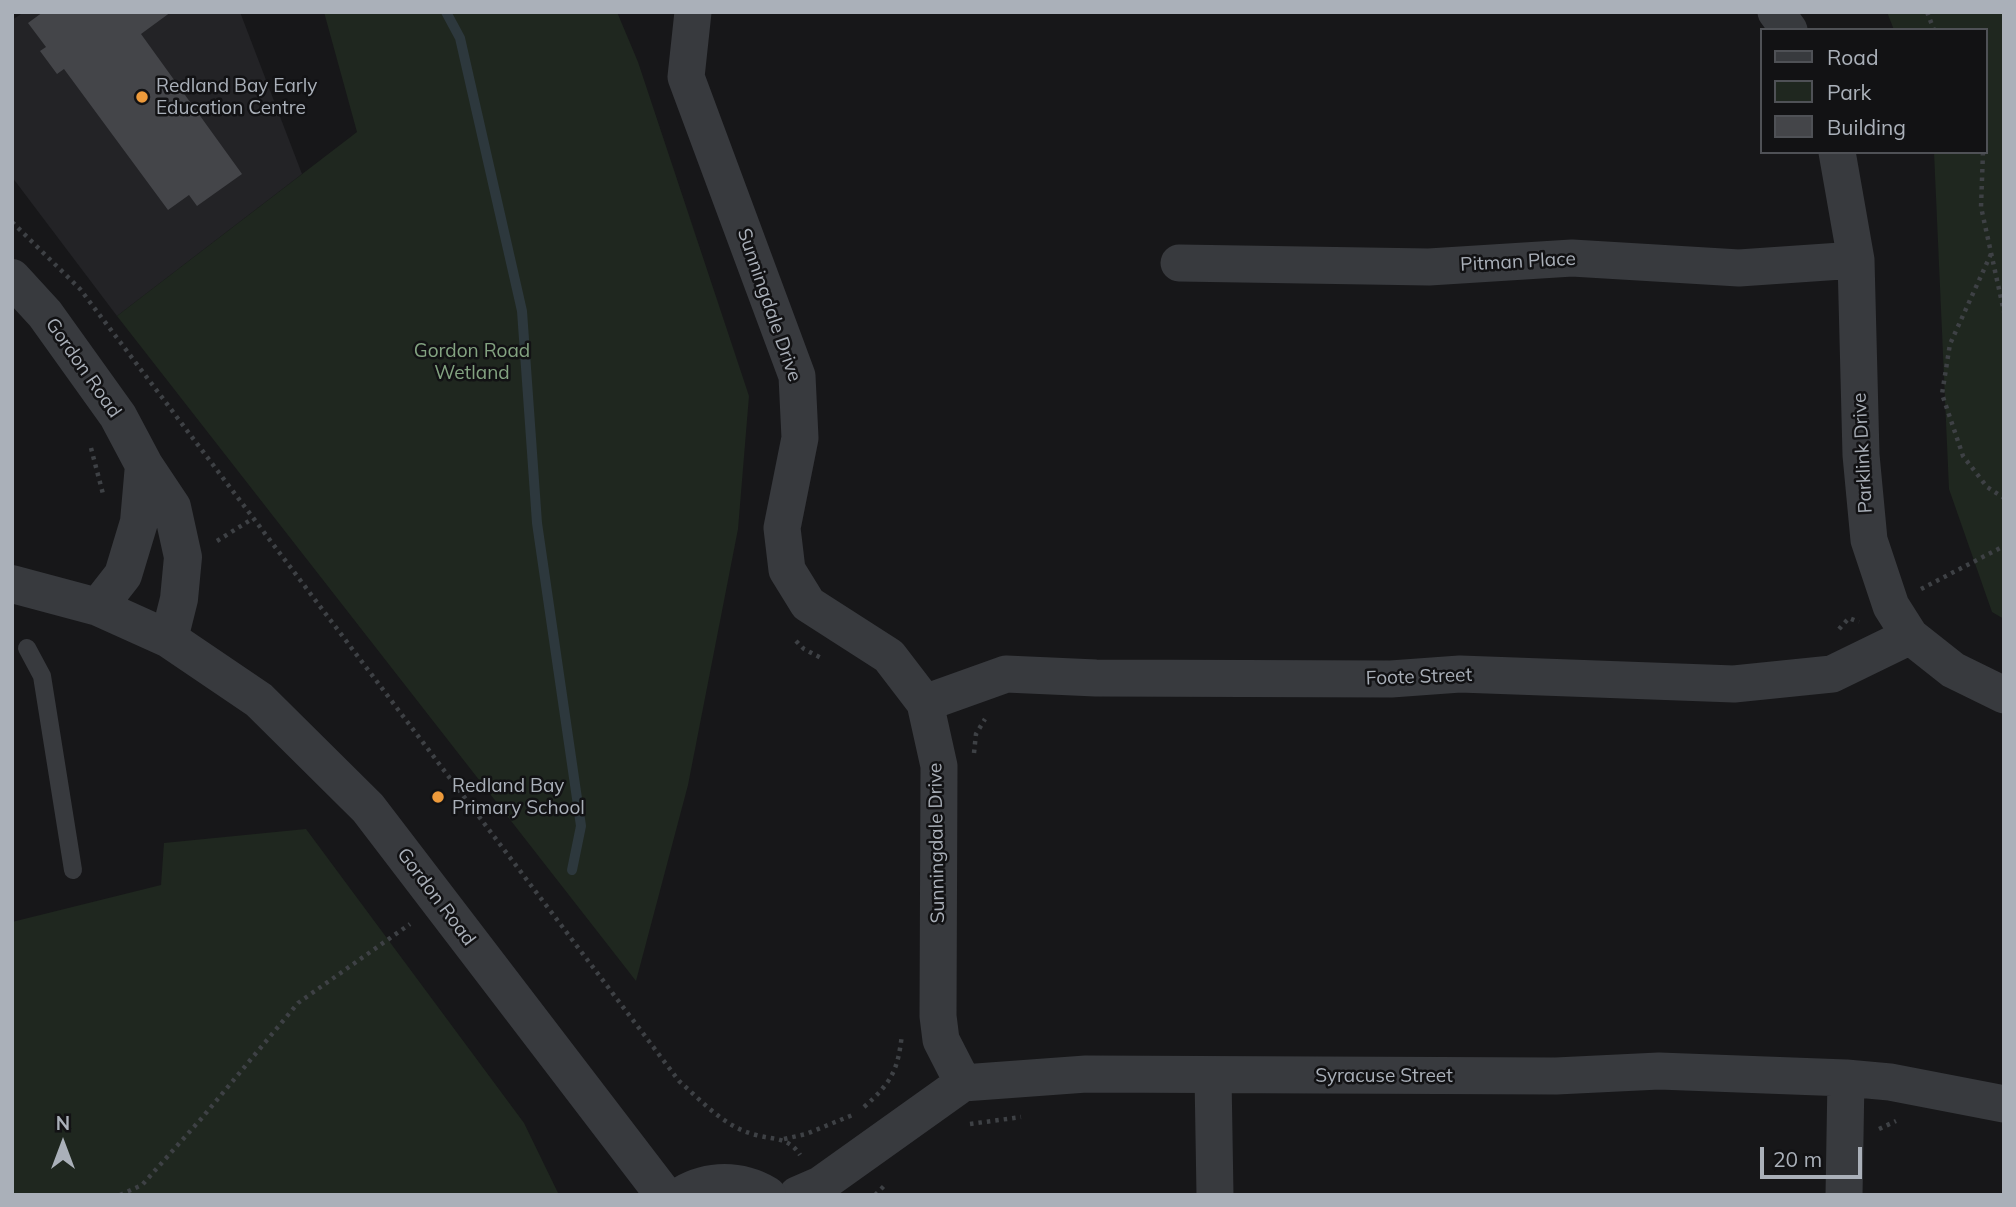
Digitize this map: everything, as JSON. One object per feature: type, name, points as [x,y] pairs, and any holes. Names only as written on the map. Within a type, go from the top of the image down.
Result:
[{"type":"street","name":"Sunningdale Drive","points":[[693,12],[687,77],[797,376],[800,438],[782,528],[787,570],[808,604],[889,656],[925,703],[939,766],[938,1016],[941,1040],[963,1083]]},
{"type":"street","points":[[1776,12],[1788,28]]},
{"type":"street","name":"Parklink Drive","points":[[1838,154],[1856,260],[1861,455],[1869,540],[1891,606],[1910,636],[1953,670],[2004,695]]},
{"type":"street","name":"Pitman Place","points":[[1179,263],[1429,267],[1572,258],[1739,268],[1856,260]]},
{"type":"street","name":"Gordon Road","points":[[12,278],[45,314],[118,416],[144,465],[172,507],[183,557],[179,599],[169,639]]},
{"type":"street","points":[[98,607],[123,575],[139,522],[144,465]]},
{"type":"street","name":"Gordon Road","points":[[12,584],[98,607],[169,639],[259,700],[368,808],[664,1195]]},
{"type":"street","name":"Foote Street","points":[[925,703],[1006,674],[1096,678],[1377,679],[1460,674],[1734,684],[1832,674],[1910,636]]},
{"type":"street","name":"Syracuse Street","points":[[963,1083],[1086,1074],[1556,1076],[1659,1071],[1890,1082],[2004,1104]]},
{"type":"street","points":[[1213,1076],[1215,1195]]},
{"type":"street","points":[[1844,1195],[1846,1078]]},
{"type":"street","points":[[797,1195],[820,1185],[963,1083]]},
{"type":"street","points":[[681,1195],[695,1187],[725,1182],[755,1187],[767,1195]]},
{"type":"lane","points":[[27,648],[42,676],[73,870]]},
{"type":"path","points":[[1983,154],[1981,207],[2004,312]]},
{"type":"path","points":[[12,222],[80,289],[679,1081],[728,1125],[756,1135],[783,1139],[858,1113],[882,1091],[898,1065],[902,1020]]},
{"type":"path","points":[[1991,254],[1950,344],[1942,394],[1963,456],[1987,487],[2004,498]]},
{"type":"path","points":[[91,447],[105,501]]},
{"type":"path","points":[[217,542],[252,519]]},
{"type":"path","points":[[1919,589],[2004,546]]},
{"type":"path","points":[[795,640],[804,649],[825,660]]},
{"type":"path","points":[[120,1195],[142,1185],[298,1003],[440,903]]},
{"type":"path","points":[[960,1127],[975,1122],[1031,1116]]},
{"type":"path","points":[[1877,1133],[1881,1127],[1901,1119]]},
{"type":"path","points":[[783,1139],[797,1149]]},
{"type":"path","points":[[875,1195],[893,1178]]},
{"type":"shaded area","name":"Redland Bay Early Education Centre","points":[[24,12],[240,12],[302,174],[117,316],[12,177],[12,20]]},
{"type":"green space","name":"Gordon Road Wetland","points":[[324,12],[617,12],[638,62],[749,396],[738,529],[688,785],[636,981],[117,316],[357,132]]},
{"type":"green space","points":[[1887,12],[2004,12],[2004,619],[1992,612],[1949,489],[1934,154],[1988,154],[1988,28],[1893,28]]},
{"type":"green space","points":[[306,829],[524,1123],[559,1195],[12,1195],[12,922],[161,885],[164,843]]},
{"type":"building","points":[[43,12],[171,12],[141,34],[242,174],[197,206],[189,195],[168,210],[64,69],[57,74],[40,51],[46,47],[28,23]]},
{"type":"waterway","points":[[446,12],[460,38],[522,311],[537,523],[581,826],[572,870]]},
{"type":"place","name":"Redland Bay Early Education Centre","points":[[142,97]]},
{"type":"place","name":"Redland Bay Primary School","points":[[438,797]]}]
